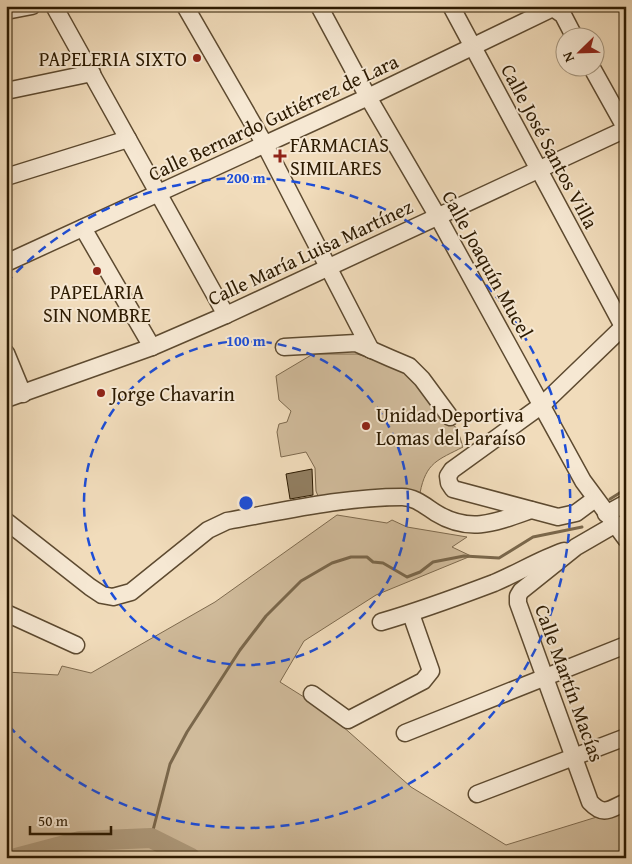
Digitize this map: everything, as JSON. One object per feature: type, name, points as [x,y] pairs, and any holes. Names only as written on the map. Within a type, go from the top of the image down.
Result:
[{"type":"street","points":[[6,11],[32,6]]},
{"type":"street","points":[[54,6],[226,315]]},
{"type":"street","points":[[186,6],[264,143],[371,350]]},
{"type":"street","name":"Calle Joaquín Mucel","points":[[319,6],[368,97],[438,217],[583,481],[595,500],[626,539]]},
{"type":"street","name":"Calle José Santos Villa","points":[[451,6],[625,328]]},
{"type":"street","points":[[553,7],[563,16],[570,28]]},
{"type":"street","name":"Calle Bernardo Gutiérrez de Lara","points":[[6,263],[158,194],[264,143],[368,97],[553,7]]},
{"type":"street","points":[[6,91],[92,73]]},
{"type":"street","points":[[598,78],[626,129]]},
{"type":"street","name":"Calle María Luisa Martínez","points":[[6,398],[23,394],[152,347],[226,315],[626,129]]},
{"type":"street","points":[[6,177],[128,139]]},
{"type":"street","points":[[83,228],[152,347]]},
{"type":"street","points":[[595,500],[567,517],[549,516],[453,489],[449,483],[448,476],[452,470],[470,456],[542,406],[625,328]]},
{"type":"street","points":[[284,347],[342,343],[356,344],[409,366],[422,379],[450,417]]},
{"type":"street","points":[[6,353],[23,394]]},
{"type":"street","points":[[6,521],[90,588],[102,595],[113,597],[131,592],[208,530],[227,521],[353,500],[404,496],[416,500],[452,520],[480,526],[531,510]]},
{"type":"street","points":[[486,498],[491,524]]},
{"type":"street","name":"Calle Martín Macías","points":[[626,503],[610,520],[521,591],[518,596],[524,623],[546,677],[590,802],[598,810],[603,811],[626,802]]},
{"type":"street","points":[[381,622],[410,614],[496,582],[536,562],[576,548]]},
{"type":"street","points":[[6,613],[76,645]]},
{"type":"street","points":[[312,694],[348,720],[423,681],[431,671],[410,614]]},
{"type":"street","points":[[405,733],[626,645]]},
{"type":"street","points":[[477,794],[626,737]]},
{"type":"shaded area","name":"Unidad Deportiva Lomas del Paraíso","points":[[313,354],[357,354],[412,372],[448,422],[457,428],[463,447],[434,463],[426,475],[420,493],[320,501],[316,491],[315,468],[306,452],[281,457],[277,432],[279,424],[287,422],[291,411],[279,400],[276,376]]},
{"type":"shaded area","points":[[337,515],[387,523],[392,520],[407,527],[467,537],[452,547],[471,556],[376,595],[304,641],[280,682],[323,709],[411,787],[506,845],[626,808],[626,858],[6,858],[6,672],[58,675],[62,666],[91,673],[215,602]]},
{"type":"building","points":[[312,469],[313,495],[290,499],[286,474]]},
{"type":"waterway","points":[[610,499],[626,489]]},
{"type":"waterway","points":[[151,838],[170,764],[187,732],[240,650],[266,616],[301,581],[332,563],[351,557],[367,557],[373,562],[383,563],[407,577],[420,572],[433,562],[464,556],[499,558],[533,537],[582,527]]},
{"type":"waterway","points":[[16,858],[80,841],[151,838],[191,858]]},
{"type":"place","name":"PAPELERIA SIXTO","points":[[197,58]]},
{"type":"place","name":"FARMACIAS SIMILARES","points":[[280,156]]},
{"type":"place","name":"PAPELARIA SIN NOMBRE","points":[[97,271]]},
{"type":"place","name":"Jorge Chavarin","points":[[101,393]]},
{"type":"place","name":"Unidad Deportiva Lomas del Paraíso","points":[[366,426]]}]
